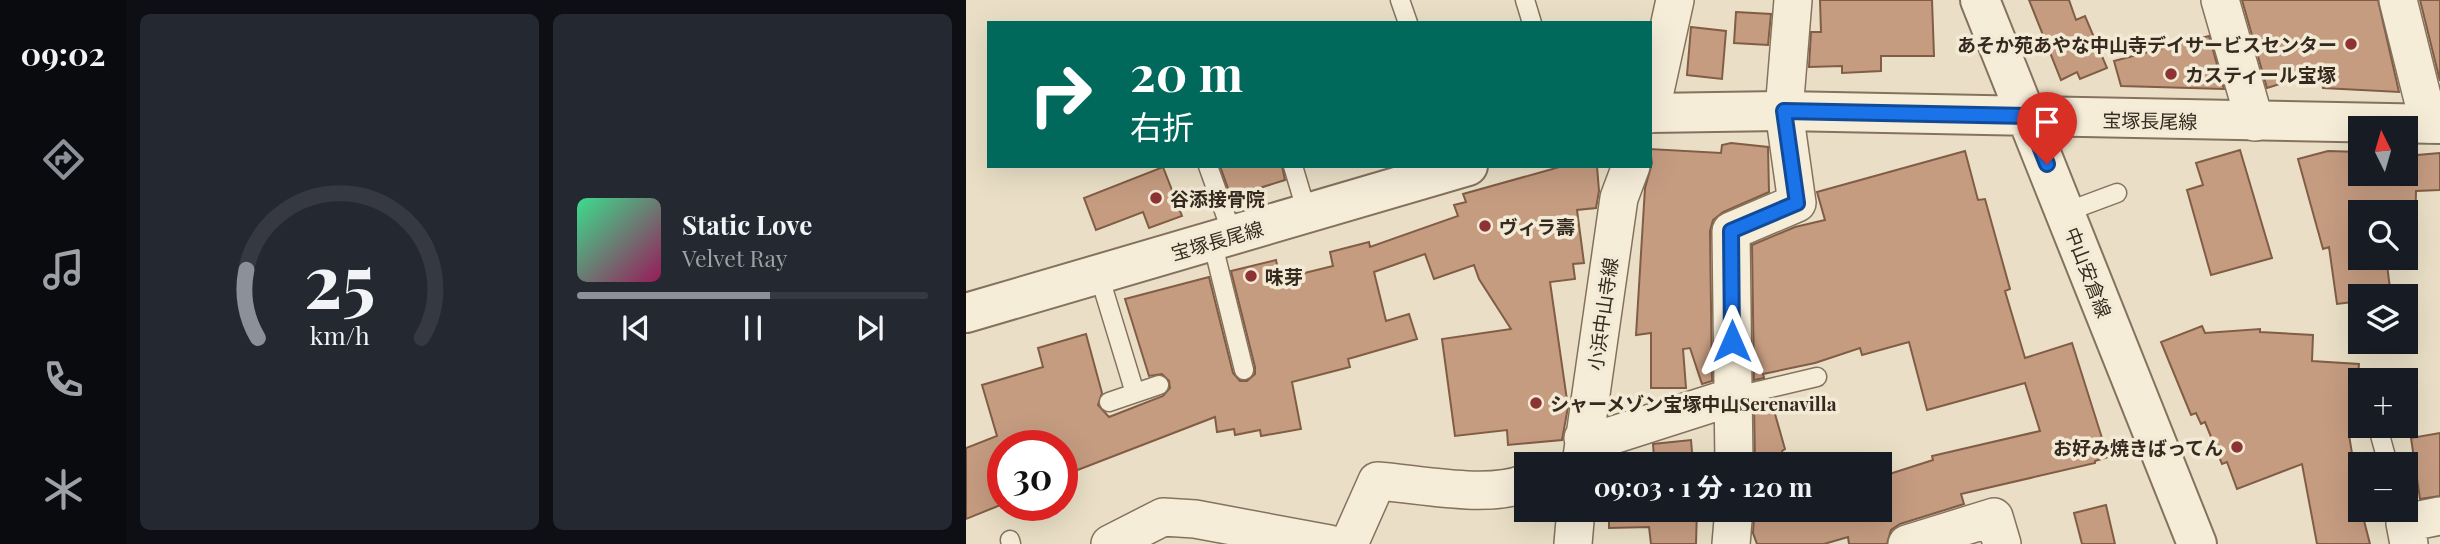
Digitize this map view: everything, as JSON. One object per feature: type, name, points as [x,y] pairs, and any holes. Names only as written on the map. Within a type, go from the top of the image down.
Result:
[{"type":"street","points":[[1652,105],[1675,0]]},
{"type":"street","points":[[1734,452],[1731,231],[1797,203],[1784,111],[1793,0]]},
{"type":"street","name":"中山安倉線","points":[[1980,0],[2197,544]]},
{"type":"street","points":[[2220,0],[2255,122]]},
{"type":"street","points":[[2398,0],[2434,124]]},
{"type":"street","name":"宝塚長尾線","points":[[1652,114],[1784,111],[2434,124]]},
{"type":"street","name":"宝塚長尾線","points":[[966,313],[1461,168]]},
{"type":"street","name":"小浜中山寺線","points":[[1580,452],[1619,198],[1630,168]]},
{"type":"street","points":[[1585,452],[1604,438],[1732,397]]},
{"type":"street","points":[[1349,544],[1377,481],[1479,489],[1514,486]]},
{"type":"street","points":[[2405,526],[2440,516]]},
{"type":"street","points":[[1110,544],[1163,517],[1195,519],[1329,544]]},
{"type":"street","points":[[1907,544],[1994,517],[2002,544]]},
{"type":"street","points":[[1573,544],[1575,522]]},
{"type":"street","points":[[1731,544],[1733,522]]},
{"type":"lane","points":[[1399,0],[1407,21]]},
{"type":"lane","points":[[1525,0],[1531,21]]},
{"type":"lane","points":[[1208,168],[1244,370]]},
{"type":"lane","points":[[1294,168],[1307,214]]},
{"type":"lane","points":[[2066,212],[2118,193]]},
{"type":"lane","points":[[1099,275],[1135,393]]},
{"type":"lane","points":[[1732,397],[1817,377]]},
{"type":"lane","points":[[1109,402],[1159,385]]},
{"type":"building","points":[[1820,0],[1932,0],[1934,56],[1881,56],[1881,71],[1842,73],[1842,66],[1809,67],[1811,32],[1821,32]]},
{"type":"building","points":[[2029,0],[2069,0],[2076,20],[2085,16],[2107,68],[2080,79],[2077,72],[2061,80]]},
{"type":"building","name":"あそか苑あやな中山寺デイサービスセンター","points":[[2242,0],[2378,0],[2399,92],[2323,88],[2319,72],[2267,88]]},
{"type":"building","points":[[2420,0],[2440,0],[2440,81]]},
{"type":"building","points":[[1736,12],[1771,14],[1768,45],[1734,43]]},
{"type":"building","points":[[1691,27],[1726,31],[1722,79],[1687,75]]},
{"type":"building","name":"カスティール宝塚","points":[[2209,36],[2224,89],[2121,86],[2114,61]]},
{"type":"building","points":[[1731,143],[1768,147],[1769,192],[1723,212],[1713,220],[1710,231],[1712,381],[1702,384],[1690,348],[1683,349],[1686,388],[1651,388],[1651,333],[1636,335],[1645,188],[1652,168],[1652,149],[1721,153],[1722,145]]},
{"type":"building","points":[[2240,150],[2272,258],[2211,275],[2187,190],[2203,185],[2196,163]]},
{"type":"building","points":[[1965,151],[1978,200],[1985,199],[2010,289],[2005,291],[2025,358],[2072,343],[2108,457],[2095,463],[1961,494],[1964,504],[1900,524],[1891,530],[1887,544],[1849,544],[1848,537],[1824,544],[1757,544],[1753,533],[1754,522],[1892,522],[1892,473],[1933,460],[1932,456],[2040,431],[2025,383],[1927,410],[1909,342],[1862,355],[1860,348],[1815,363],[1763,374],[1764,378],[1754,380],[1752,245],[1795,227],[1825,220],[1817,192]]},
{"type":"building","points":[[2328,151],[2348,152],[2348,186],[2418,186],[2418,155],[2440,153],[2440,190],[2416,191],[2416,200],[2348,200],[2348,270],[2388,270],[2389,284],[2348,284],[2348,303],[2337,304],[2329,247],[2323,249],[2298,159]]},
{"type":"building","points":[[1163,168],[1182,216],[1149,228],[1143,212],[1096,230],[1084,198]]},
{"type":"building","points":[[1221,168],[1282,168],[1285,180],[1231,197]]},
{"type":"building","points":[[1556,168],[1597,168],[1599,191],[1596,208],[1577,210],[1584,263],[1573,264],[1575,279],[1550,282],[1568,407],[1562,440],[1508,445],[1507,430],[1455,436],[1442,339],[1511,329],[1479,279],[1474,265],[1434,279],[1425,254],[1374,272],[1386,321],[1409,314],[1417,339],[1348,359],[1350,367],[1292,382],[1301,429],[1261,436],[1260,430],[1235,435],[1234,429],[1217,432],[1215,417],[1078,470],[1078,430],[995,430],[982,385],[1043,367],[1038,348],[1086,334],[1102,393],[1098,405],[1109,417],[1163,396],[1170,388],[1169,381],[1162,374],[1149,376],[1125,299],[1209,277],[1233,373],[1240,381],[1247,381],[1255,374],[1255,367],[1231,271],[1276,260],[1280,279],[1333,266],[1330,252],[1369,242],[1370,247],[1458,216],[1454,205],[1466,202],[1463,194]]},
{"type":"building","points":[[2202,326],[2205,333],[2260,329],[2260,332],[2313,335],[2312,361],[2359,364],[2359,368],[2348,368],[2348,438],[2352,452],[2348,452],[2348,522],[2364,522],[2370,544],[2317,544],[2302,464],[2237,489],[2227,462],[2222,464],[2205,422],[2201,424],[2196,413],[2191,415],[2161,342]]},
{"type":"building","points":[[1771,400],[1785,449],[1782,452],[1755,452],[1754,403]]},
{"type":"building","points":[[2440,433],[2440,496],[2420,499],[2418,452],[2413,452],[2411,438]]},
{"type":"building","points":[[987,440],[987,510],[966,519],[966,448]]},
{"type":"building","points":[[1691,440],[1692,452],[1654,452],[1653,444]]},
{"type":"building","points":[[2106,505],[2115,544],[2082,544],[2074,513]]},
{"type":"building","points":[[1609,522],[1697,522],[1696,544],[1651,544],[1649,527],[1609,528]]},
{"type":"place","name":"あそか苑あやな中山寺デイサービスセンター","points":[[2351,44]]},
{"type":"place","name":"カスティール宝塚","points":[[2171,74]]},
{"type":"place","name":"谷添接骨院","points":[[1156,198]]},
{"type":"place","name":"ヴィラ壽","points":[[1485,226]]},
{"type":"place","name":"味芽","points":[[1251,276]]},
{"type":"place","name":"シャーメゾン宝塚中山Serenavilla","points":[[1536,403]]},
{"type":"place","name":"お好み焼きばってん","points":[[2237,447]]},
{"type":"route","points":[[1732,341],[1731,231],[1797,203],[1784,111],[2028,116],[2047,164]]}]
